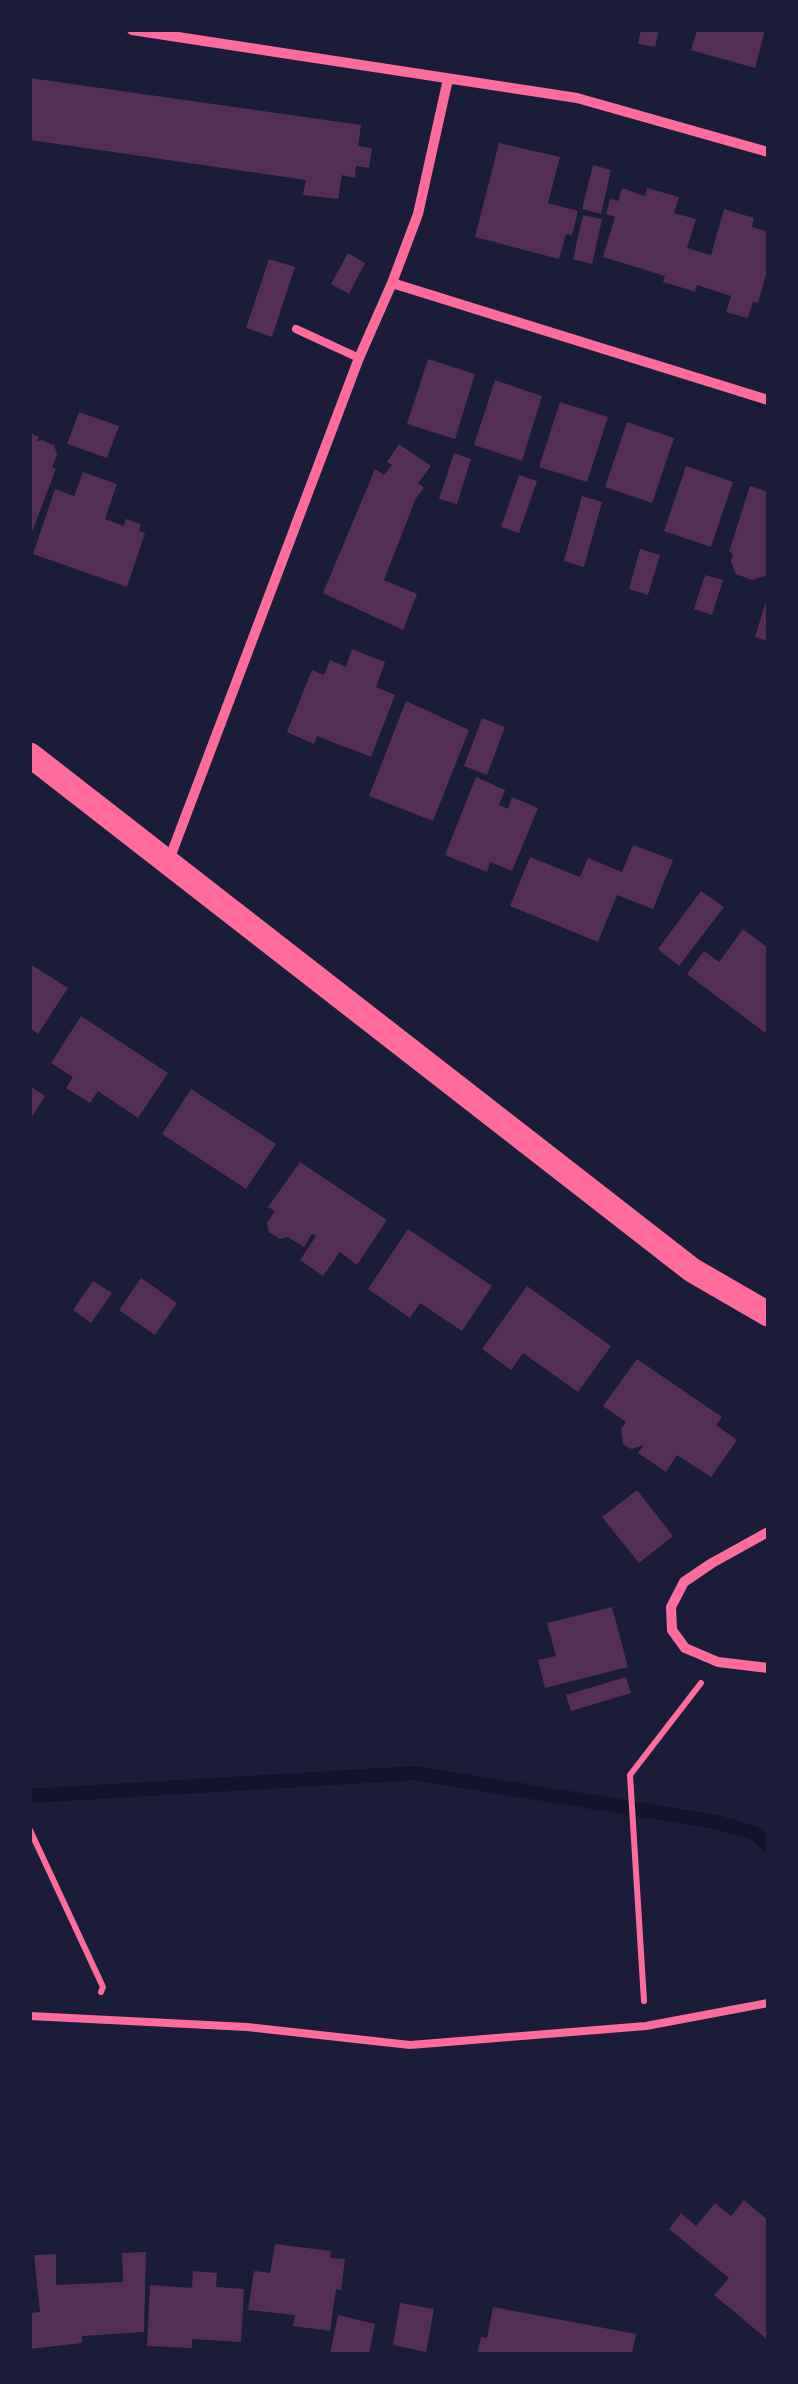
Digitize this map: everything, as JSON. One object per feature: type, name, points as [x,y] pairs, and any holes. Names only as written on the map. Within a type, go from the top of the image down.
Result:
[{"type":"main road","points":[[30,756],[692,1270],[768,1314]]},
{"type":"street","points":[[132,30],[577,98],[768,152]]},
{"type":"street","points":[[169,861],[359,358],[418,214],[448,79]]},
{"type":"street","points":[[392,283],[768,400]]},
{"type":"street","points":[[768,1532],[684,1582],[671,1607],[672,1630],[685,1648],[718,1662],[768,1668]]},
{"type":"lane","points":[[296,329],[359,358]]},
{"type":"lane","points":[[30,2016],[248,2027],[410,2045],[646,2026],[768,2003]]},
{"type":"path","points":[[646,2026],[630,1774],[718,1662]]},
{"type":"path","points":[[30,1830],[103,1987],[92,2019]]},
{"type":"building","points":[[641,30],[659,30],[655,47],[638,44]]},
{"type":"building","points":[[697,30],[765,30],[755,68],[691,50]]},
{"type":"building","points":[[30,78],[361,125],[358,146],[372,148],[369,168],[356,166],[355,178],[342,175],[338,199],[303,195],[306,180],[30,140]]},
{"type":"building","points":[[499,143],[560,157],[548,203],[578,211],[572,235],[566,234],[559,259],[475,237]]},
{"type":"building","points":[[593,165],[611,170],[601,214],[582,209]]},
{"type":"building","points":[[622,188],[645,196],[647,188],[679,197],[674,213],[696,219],[687,248],[711,255],[724,209],[754,218],[752,227],[768,232],[768,268],[758,303],[753,302],[748,318],[726,312],[731,296],[697,285],[695,292],[663,282],[665,276],[603,257],[615,217],[606,214],[610,199],[618,201]]},
{"type":"building","points":[[583,215],[602,219],[592,264],[573,259]]},
{"type":"building","points":[[348,253],[365,263],[349,294],[331,284]]},
{"type":"building","points":[[269,259],[295,267],[272,337],[246,328]]},
{"type":"building","points":[[428,359],[475,374],[455,439],[407,424]]},
{"type":"building","points":[[495,380],[542,396],[522,461],[474,445]]},
{"type":"building","points":[[560,402],[608,417],[587,482],[539,467]]},
{"type":"building","points":[[79,412],[119,426],[107,458],[67,444]]},
{"type":"building","points":[[627,422],[674,438],[652,503],[605,487]]},
{"type":"building","points":[[30,433],[39,437],[37,442],[54,445],[57,455],[52,467],[56,469],[30,537]]},
{"type":"building","points":[[399,444],[431,466],[418,483],[424,488],[416,498],[384,580],[417,594],[403,630],[323,593],[375,469],[384,475]]},
{"type":"building","points":[[454,453],[471,459],[457,504],[439,499]]},
{"type":"building","points":[[686,466],[733,482],[711,547],[664,531]]},
{"type":"building","points":[[83,472],[117,484],[105,519],[124,526],[126,519],[141,524],[139,531],[145,533],[127,587],[33,554],[55,489],[74,496]]},
{"type":"building","points":[[519,475],[537,481],[519,533],[501,527]]},
{"type":"building","points":[[750,486],[768,492],[768,575],[752,580],[736,574],[731,562],[733,553],[729,552]]},
{"type":"building","points":[[582,496],[602,502],[584,567],[564,561]]},
{"type":"building","points":[[640,549],[660,555],[648,595],[629,589]]},
{"type":"building","points":[[705,575],[723,580],[712,615],[694,609]]},
{"type":"building","points":[[768,598],[768,641],[755,637]]},
{"type":"building","points":[[352,649],[385,662],[376,687],[395,695],[371,757],[317,736],[314,744],[287,732],[312,670],[324,675],[330,660],[346,667]]},
{"type":"building","points":[[406,701],[469,730],[433,821],[369,796]]},
{"type":"building","points":[[482,718],[505,727],[487,775],[464,766]]},
{"type":"building","points":[[476,777],[505,790],[499,805],[508,809],[512,797],[538,808],[512,871],[490,862],[487,872],[445,855]]},
{"type":"building","points":[[633,845],[673,860],[653,909],[617,895],[598,942],[510,906],[530,857],[580,877],[588,858],[622,872]]},
{"type":"building","points":[[701,891],[724,907],[679,966],[658,949]]},
{"type":"building","points":[[743,929],[768,948],[768,1035],[687,974],[704,951],[719,962]]},
{"type":"building","points":[[30,964],[68,988],[38,1034],[30,1028]]},
{"type":"building","points":[[81,1016],[168,1073],[138,1118],[98,1091],[90,1103],[66,1088],[73,1077],[51,1063]]},
{"type":"building","points":[[30,1086],[45,1096],[30,1120]]},
{"type":"building","points":[[191,1089],[276,1144],[246,1189],[162,1134]]},
{"type":"building","points":[[300,1162],[387,1220],[357,1265],[340,1252],[323,1276],[300,1260],[316,1236],[312,1234],[304,1247],[269,1232],[267,1223],[275,1211],[268,1207]]},
{"type":"building","points":[[408,1229],[492,1286],[462,1331],[420,1303],[410,1318],[368,1289]]},
{"type":"building","points":[[141,1278],[177,1303],[155,1335],[119,1310]]},
{"type":"building","points":[[93,1281],[112,1293],[91,1323],[73,1310]]},
{"type":"building","points":[[527,1286],[611,1346],[578,1392],[523,1353],[511,1370],[482,1349]]},
{"type":"building","points":[[637,1359],[722,1417],[716,1425],[737,1440],[711,1477],[677,1455],[666,1472],[638,1453],[644,1445],[631,1449],[623,1444],[621,1429],[626,1422],[603,1406]]},
{"type":"building","points":[[637,1490],[673,1536],[639,1563],[602,1517]]},
{"type":"building","points":[[612,1607],[628,1667],[545,1688],[538,1660],[556,1656],[547,1623]]},
{"type":"building","points":[[626,1677],[631,1693],[571,1711],[566,1695]]},
{"type":"building","points":[[744,2200],[768,2220],[768,2340],[714,2295],[729,2278],[669,2229],[681,2213],[696,2226],[715,2203],[731,2216]]},
{"type":"building","points":[[275,2244],[331,2251],[330,2258],[345,2259],[330,2331],[293,2326],[295,2315],[248,2310],[254,2271],[270,2273]]},
{"type":"building","points":[[146,2252],[144,2332],[82,2336],[82,2343],[30,2349],[30,2313],[40,2312],[34,2255],[56,2254],[56,2285],[123,2282],[122,2253]]},
{"type":"building","points":[[193,2271],[217,2273],[216,2287],[244,2289],[241,2342],[192,2339],[192,2348],[147,2346],[150,2285],[192,2288]]},
{"type":"building","points":[[400,2303],[434,2309],[426,2352],[393,2345]]},
{"type":"building","points":[[493,2307],[636,2334],[632,2354],[477,2354],[481,2337],[487,2338]]},
{"type":"building","points":[[338,2315],[375,2324],[369,2354],[330,2354]]},
{"type":"waterway","points":[[30,1796],[416,1773],[720,1823],[756,1834],[768,1845]]}]
